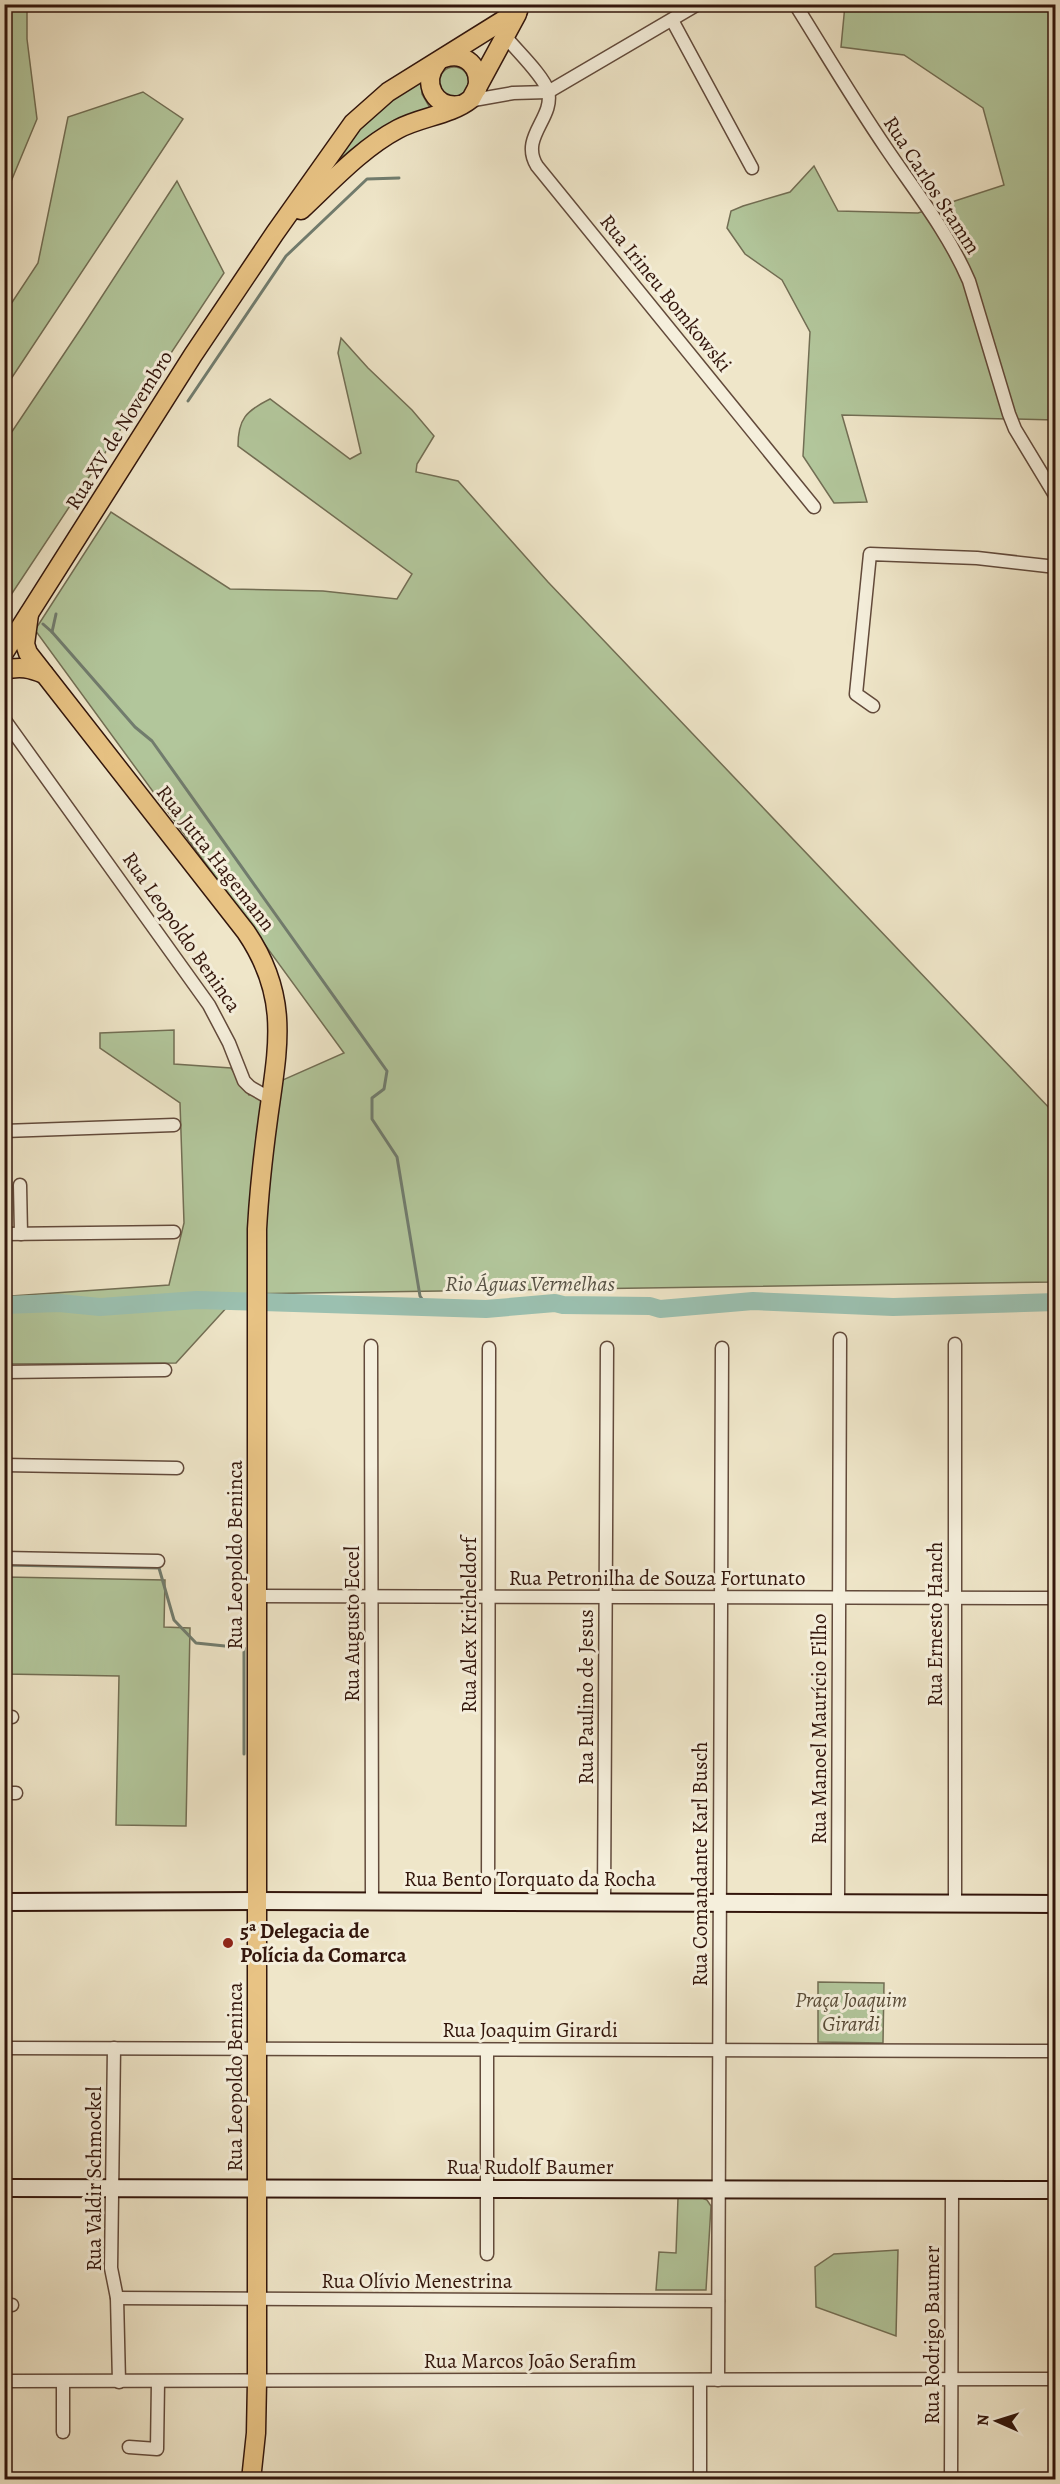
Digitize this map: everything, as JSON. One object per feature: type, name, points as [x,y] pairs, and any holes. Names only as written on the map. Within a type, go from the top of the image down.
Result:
[{"type":"main road","name":"Rua XV de Novembro","points":[[275,233],[386,136],[469,98],[521,8]]},
{"type":"main road","name":"Rua XV de Novembro","points":[[7,663],[29,614],[181,374],[275,233],[353,123],[388,92],[521,8]]},
{"type":"main road","points":[[457,56],[471,63],[478,77],[469,98],[444,104],[432,93],[429,77],[439,61],[457,56]]},
{"type":"main road","name":"Rua Jutta Hagemann","points":[[29,614],[25,644],[28,653],[258,950],[271,980],[277,1010],[278,1044],[271,1099]]},
{"type":"main road","points":[[7,663],[31,668],[44,674]]},
{"type":"main road","name":"Rua Leopoldo Beninca","points":[[251,2480],[256,2433],[257,2382],[257,1288],[259,1197],[271,1099]]},
{"type":"street","points":[[469,98],[548,92],[698,4]]},
{"type":"street","name":"Rua Carlos Stamm","points":[[795,4],[842,83],[927,207],[961,262],[1015,429],[1056,497]]},
{"type":"street","points":[[672,20],[752,168]]},
{"type":"street","points":[[505,36],[548,92]]},
{"type":"street","name":"Rua Irineu Bomkowski","points":[[548,92],[546,108],[531,146],[532,157],[537,166],[814,507]]},
{"type":"street","points":[[873,706],[856,694],[870,554],[977,558],[1056,567]]},
{"type":"street","name":"Rua Leopoldo Beninca","points":[[4,719],[209,1005],[229,1043],[244,1081],[271,1099]]},
{"type":"street","points":[[4,1131],[174,1125]]},
{"type":"street","points":[[20,1185],[21,1234]]},
{"type":"street","points":[[4,1234],[174,1232]]},
{"type":"street","name":"Rua Manoel Maurício Filho","points":[[838,1903],[840,1339]]},
{"type":"street","name":"Rua Ernesto Hanch","points":[[955,1344],[955,1904]]},
{"type":"street","name":"Rua Augusto Eccel","points":[[371,1346],[372,1901]]},
{"type":"street","name":"Rua Alex Kricheldorf","points":[[488,1902],[489,1348]]},
{"type":"street","name":"Rua Paulino de Jesus","points":[[604,1902],[607,1348]]},
{"type":"street","name":"Rua Comandante Karl Busch","points":[[718,2380],[722,1348]]},
{"type":"street","points":[[4,1371],[165,1370]]},
{"type":"street","points":[[4,1465],[177,1468]]},
{"type":"street","points":[[4,1558],[158,1561]]},
{"type":"street","name":"Rua Petronilha de Souza Fortunato","points":[[257,1596],[1056,1598]]},
{"type":"street","name":"Rua Bento Torquato da Rocha","points":[[4,1902],[258,1900],[1056,1904]]},
{"type":"street","name":"Rua Joaquim Girardi","points":[[4,2048],[1056,2051]]},
{"type":"street","name":"Rua Valdir Schmockel","points":[[114,2048],[111,2268],[117,2298],[119,2382]]},
{"type":"street","points":[[487,2050],[487,2254]]},
{"type":"street","name":"Rua Rudolf Baumer","points":[[4,2188],[1056,2190]]},
{"type":"street","name":"Rua Rodrigo Baumer","points":[[951,2480],[952,2190]]},
{"type":"street","name":"Rua Olívio Menestrina","points":[[117,2298],[718,2301]]},
{"type":"street","name":"Rua Marcos João Serafim","points":[[4,2381],[1056,2379]]},
{"type":"street","points":[[700,2380],[700,2474]]},
{"type":"street","points":[[63,2382],[63,2432]]},
{"type":"street","points":[[129,2447],[157,2449],[158,2382]]},
{"type":"green space","points":[[5,4],[27,5],[27,39],[37,119],[5,196]]},
{"type":"green space","points":[[845,5],[1055,5],[1055,420],[842,415],[867,502],[834,503],[803,456],[810,332],[782,280],[745,254],[727,228],[731,211],[790,192],[814,166],[838,211],[918,213],[1004,185],[983,108],[904,55],[841,47]]},
{"type":"green space","points":[[454,67],[464,72],[469,82],[464,92],[454,97],[444,92],[439,82],[444,72]]},
{"type":"green space","points":[[423,78],[422,94],[430,108],[320,185],[363,122]]},
{"type":"green space","points":[[143,92],[183,119],[5,388],[5,313],[38,263],[68,117]]},
{"type":"green space","points":[[177,181],[224,273],[5,604],[5,442]]},
{"type":"green space","points":[[341,338],[368,368],[412,410],[434,436],[417,464],[416,472],[458,481],[548,582],[1055,1114],[1055,1282],[239,1294],[176,1363],[5,1364],[4,1271],[11,1296],[169,1285],[184,1223],[180,1103],[100,1048],[100,1033],[174,1030],[174,1064],[231,1068],[249,1095],[344,1053],[35,630],[111,512],[230,589],[323,591],[397,599],[412,574],[238,446],[238,437],[245,417],[270,399],[350,459],[361,453],[338,353]]},
{"type":"green space","points":[[5,1577],[165,1580],[164,1627],[190,1628],[186,1826],[116,1825],[119,1676],[5,1674]]},
{"type":"green space","name":"Praça Joaquim Girardi","points":[[818,1982],[884,1983],[883,2043],[818,2042]]},
{"type":"green space","points":[[700,2197],[707,2200],[711,2206],[706,2290],[656,2290],[659,2252],[676,2253],[678,2198]]},
{"type":"green space","points":[[898,2250],[896,2336],[816,2307],[815,2267],[834,2254]]},
{"type":"green space","points":[[597,2474],[762,2479],[597,2480]]},
{"type":"waterway","points":[[188,401],[286,256],[367,179],[399,178]]},
{"type":"waterway","points":[[52,632],[56,614]]},
{"type":"waterway","points":[[43,624],[135,727],[152,741],[387,1071],[384,1089],[372,1098],[372,1119],[397,1157],[420,1296],[427,1306]]},
{"type":"waterway","name":"Rio Águas Vermelhas","points":[[4,1305],[59,1303],[100,1307],[197,1300],[486,1309],[555,1303],[650,1306],[660,1309],[753,1301],[893,1307],[1056,1302]]},
{"type":"waterway","points":[[4,1565],[159,1568],[174,1620],[196,1643],[244,1648],[244,1754]]},
{"type":"place","name":"5ª Delegacia de Polícia da Comarca","points":[[228,1943]]}]
